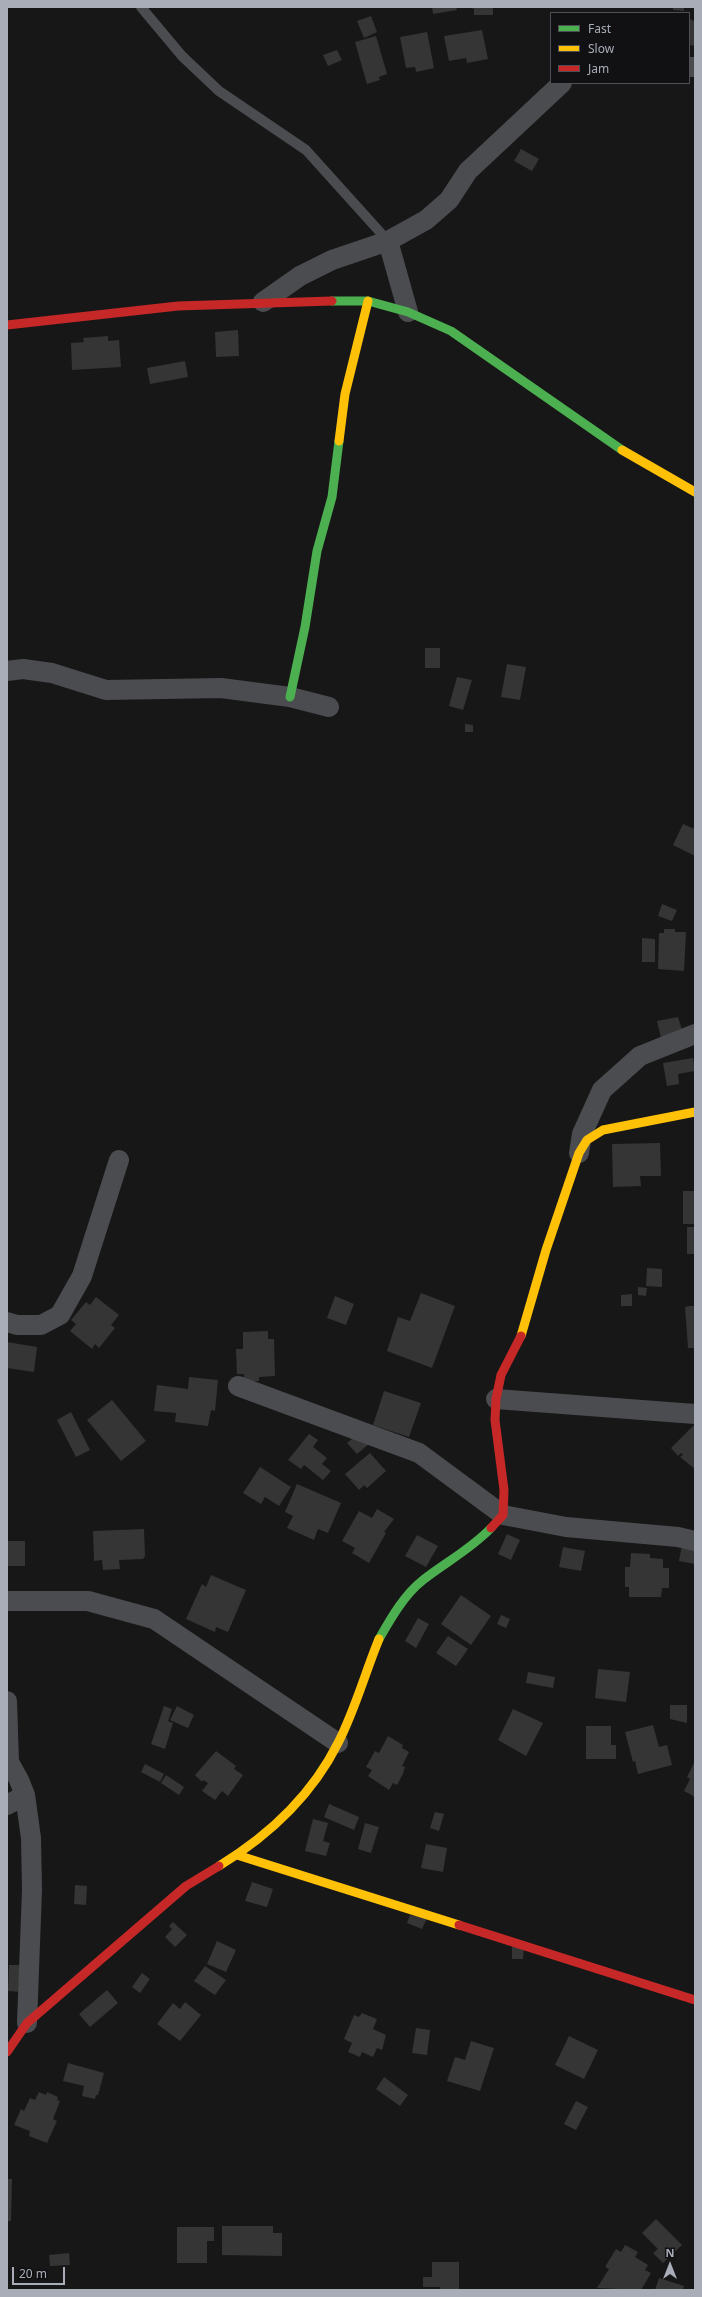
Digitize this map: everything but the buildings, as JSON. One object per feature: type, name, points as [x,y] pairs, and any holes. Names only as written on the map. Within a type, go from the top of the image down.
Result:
[{"type":"street","points":[[263,302],[300,276],[332,260],[388,241],[426,220],[448,200],[468,171],[561,84]]},
{"type":"street","points":[[388,241],[408,312]]},
{"type":"street","points":[[290,697],[306,627],[317,551],[332,497],[345,394],[368,301]]},
{"type":"street","points":[[7,325],[178,306],[263,302],[368,301],[408,312],[451,331],[627,454],[695,492]]},
{"type":"street","points":[[7,671],[23,669],[52,673],[106,690],[221,688],[290,697],[329,707]]},
{"type":"street","points":[[7,2052],[27,2023],[186,1886],[237,1855],[283,1818],[315,1781],[338,1743],[379,1639],[393,1614],[422,1581],[480,1540],[503,1514],[504,1490],[495,1420],[496,1400],[501,1375],[521,1337],[546,1250],[579,1153],[582,1134],[602,1090],[640,1056],[695,1034]]},
{"type":"street","points":[[579,1153],[588,1140],[602,1130],[695,1112]]},
{"type":"street","points":[[7,1322],[17,1325],[41,1325],[60,1315],[82,1276],[119,1160]]},
{"type":"street","points":[[238,1386],[419,1453],[503,1514],[566,1527],[678,1537],[695,1541]]},
{"type":"street","points":[[496,1400],[695,1414]]},
{"type":"street","points":[[7,1601],[88,1601],[154,1619],[338,1743]]},
{"type":"street","points":[[7,1701],[9,1762],[25,1795],[31,1838],[32,1890],[27,2023]]},
{"type":"street","points":[[7,1804],[25,1795]]},
{"type":"street","points":[[237,1855],[695,2000]]},
{"type":"lane","points":[[141,7],[182,56],[219,92],[306,150],[388,241]]},
{"type":"traffic: fast","points":[[332,301],[368,301],[408,312],[451,331],[622,450]]},
{"type":"traffic: fast","points":[[290,697],[305,627],[317,551],[332,497],[339,441]]},
{"type":"traffic: fast","points":[[379,1639],[398,1607],[416,1586],[483,1536],[491,1528]]},
{"type":"traffic: slow","points":[[339,441],[345,394],[368,301]]},
{"type":"traffic: slow","points":[[622,450],[695,492]]},
{"type":"traffic: slow","points":[[521,1336],[546,1250],[579,1153],[587,1140],[603,1130],[695,1112]]},
{"type":"traffic: slow","points":[[219,1866],[271,1828],[302,1797],[315,1780],[327,1762],[344,1730],[355,1705],[379,1639]]},
{"type":"traffic: slow","points":[[237,1855],[459,1925]]},
{"type":"traffic: jam","points":[[7,325],[178,306],[332,301]]},
{"type":"traffic: jam","points":[[491,1528],[503,1515],[504,1490],[495,1420],[496,1399],[501,1375],[521,1336]]},
{"type":"traffic: jam","points":[[7,2052],[27,2023],[186,1886],[219,1866]]},
{"type":"traffic: jam","points":[[459,1925],[695,2000]]}]
